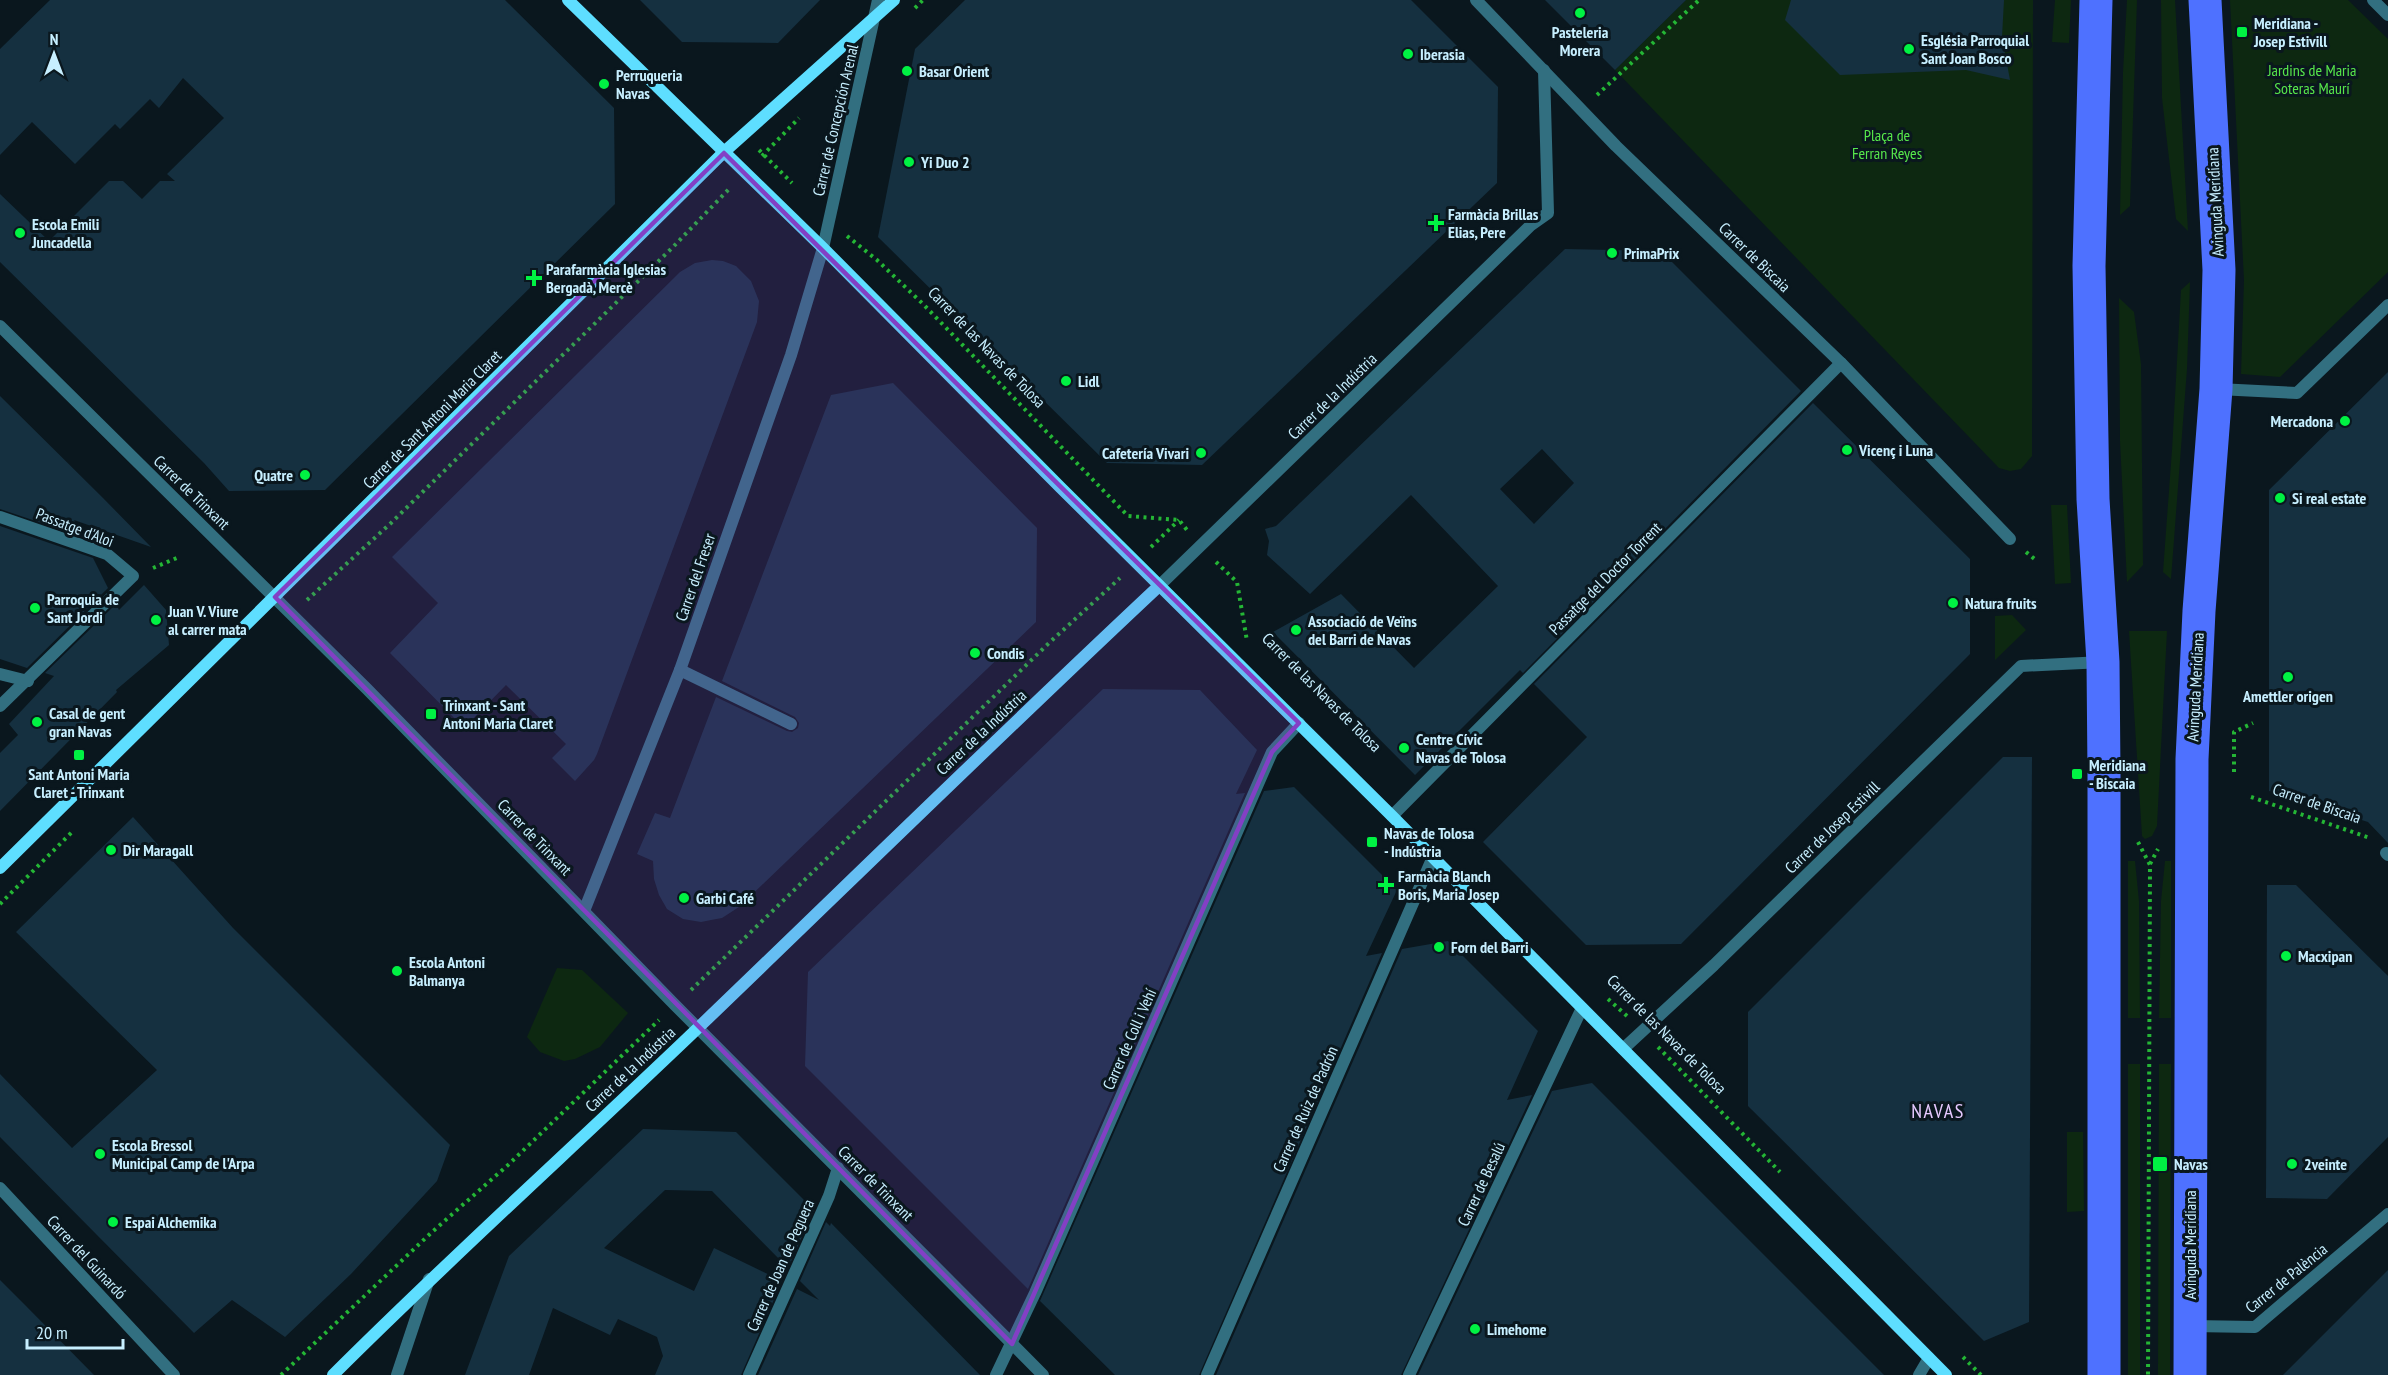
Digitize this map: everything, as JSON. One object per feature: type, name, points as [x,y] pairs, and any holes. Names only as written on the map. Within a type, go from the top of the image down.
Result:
[{"type":"main road","points":[[2096,0],[2089,266],[2090,662],[2106,1050],[2104,1375]]},
{"type":"main road","name":"Avinguda Meridiana","points":[[2190,1375],[2189,1038],[2192,759],[2199,611],[2216,389],[2219,270],[2205,0]]},
{"type":"street","points":[[568,0],[823,248],[1159,586],[1433,857],[1946,1375]]},
{"type":"street","name":"Carrer de Concepción Arenal","points":[[823,248],[878,0]]},
{"type":"street","name":"Carrer de Sant Antoni Maria Claret","points":[[0,868],[724,152],[894,0]]},
{"type":"street","name":"Carrer de Biscaia","points":[[1476,0],[1581,110],[1841,363],[2010,539]]},
{"type":"street","points":[[2373,0],[2388,15]]},
{"type":"street","name":"Carrer de la Indústria","points":[[333,1375],[429,1279],[698,1028],[925,807],[1159,586],[1531,225],[1548,213],[1544,70]]},
{"type":"street","name":"Carrer del Freser","points":[[584,911],[680,670],[788,363],[823,248]]},
{"type":"street","points":[[2216,389],[2297,393],[2388,305]]},
{"type":"street","name":"Carrer de Trinxant","points":[[0,326],[275,597],[1043,1375]]},
{"type":"street","name":"Passatge del Doctor Torrent","points":[[1392,816],[1841,363]]},
{"type":"street","name":"Passatge d'Aloi","points":[[0,517],[107,554],[133,576]]},
{"type":"street","points":[[0,706],[133,576]]},
{"type":"street","name":"Carrer de Josep Estivill","points":[[1623,1049],[1714,965],[2021,666],[2090,662]]},
{"type":"street","points":[[680,670],[791,724]]},
{"type":"street","points":[[0,674],[28,681]]},
{"type":"street","name":"Carrer de Coll i Vehí","points":[[996,1375],[1012,1344],[1272,752],[1299,723]]},
{"type":"street","name":"Carrer de Ruiz de Padrón","points":[[1207,1375],[1433,857]]},
{"type":"street","name":"Carrer de Besalú","points":[[1410,1375],[1582,1008]]},
{"type":"street","name":"Carrer de Joan de Peguera","points":[[749,1375],[829,1196],[838,1168]]},
{"type":"street","name":"Carrer del Guinardó","points":[[0,1188],[174,1375]]},
{"type":"street","name":"Carrer de Palència","points":[[2191,1326],[2255,1327],[2388,1214]]},
{"type":"street","points":[[397,1375],[429,1279]]},
{"type":"street","points":[[1919,1375],[1929,1358]]},
{"type":"path","points":[[1581,110],[1699,0]]},
{"type":"path","points":[[769,149],[805,113]]},
{"type":"path","name":"Carrer de las Navas de Tolosa","points":[[743,135],[829,221],[877,260],[923,304],[1128,516],[1179,520],[1200,546],[1237,582],[1248,643]]},
{"type":"path","points":[[340,568],[399,514],[699,219]]},
{"type":"path","points":[[133,576],[179,557]]},
{"type":"path","name":"Carrer de la Indústria","points":[[704,978],[1049,643],[1100,597]]},
{"type":"path","points":[[2235,772],[2235,732],[2253,723]]},
{"type":"path","name":"Carrer de Biscaia","points":[[2251,797],[2371,839]]},
{"type":"path","points":[[2148,1375],[2150,865]]},
{"type":"path","name":"Carrer de las Navas de Tolosa","points":[[1603,993],[1784,1176]]},
{"type":"path","name":"Carrer de la Indústria","points":[[281,1375],[432,1232],[508,1166],[662,1017]]},
{"type":"path","points":[[1955,1349],[1981,1375]]},
{"type":"highlighted area","points":[[724,153],[1299,723],[1272,752],[1012,1344],[275,597]]},
{"type":"green space","name":"Plaça de Ferran Reyes","points":[[1686,0],[2033,0],[2032,456],[2021,469],[2010,471],[1999,468],[1615,70]]},
{"type":"green space","points":[[2055,0],[2071,0],[2069,43],[2052,42]]},
{"type":"green space","points":[[2127,0],[2137,0],[2130,206],[2120,215],[2123,72]]},
{"type":"green space","points":[[2161,0],[2175,0],[2188,231],[2176,219],[2162,98]]},
{"type":"green space","name":"Jardins de Maria Soteras Maurí","points":[[2230,0],[2348,0],[2388,39],[2388,272],[2280,377],[2241,374],[2244,280]]},
{"type":"green space","points":[[2190,282],[2187,369],[2171,579],[2163,572],[2181,290]]},
{"type":"green space","points":[[2119,298],[2134,312],[2141,364],[2143,565],[2127,582],[2120,441]]},
{"type":"green space","points":[[2051,505],[2067,505],[2071,583],[2055,584]]},
{"type":"green space","points":[[2012,615],[2026,630],[1995,660],[1995,616]]},
{"type":"green space","points":[[2129,631],[2167,631],[2157,826],[2152,836],[2145,839],[2142,836]]},
{"type":"green space","points":[[2128,861],[2135,861],[2139,901],[2140,1018],[2128,1018]]},
{"type":"green space","points":[[2165,861],[2171,861],[2171,1018],[2159,1018],[2161,901]]},
{"type":"green space","points":[[557,968],[582,970],[628,1013],[600,1047],[575,1059],[564,1061],[540,1052],[527,1037]]},
{"type":"green space","points":[[2128,1064],[2140,1064],[2140,1375],[2128,1375]]},
{"type":"green space","points":[[2159,1064],[2171,1064],[2170,1375],[2158,1375]]},
{"type":"green space","points":[[2067,1132],[2083,1132],[2084,1211],[2067,1212]]},
{"type":"building","points":[[50,0],[505,0],[614,108],[615,204],[325,490],[229,491],[204,463],[0,262],[0,194],[49,241],[109,181],[123,181],[142,199],[160,181],[175,181],[167,174],[224,118],[183,78],[159,108],[150,99],[120,129],[115,124],[75,164],[32,122],[0,155],[0,49]]},
{"type":"building","points":[[640,0],[820,0],[778,43],[682,42]]},
{"type":"building","points":[[965,0],[1411,0],[1498,87],[1497,183],[1202,465],[1107,463],[878,237],[915,49]]},
{"type":"building","points":[[1545,0],[1686,0],[1615,70]]},
{"type":"building","name":"Església Parroquial Sant Joan Bosco","points":[[1791,0],[2004,0],[2002,37],[2010,80],[1966,70],[1840,75],[1785,20]]},
{"type":"building","points":[[1565,249],[1661,251],[1801,391],[1523,673],[1520,670],[1415,775],[1273,632],[1341,594],[1414,668],[1498,586],[1411,495],[1310,594],[1267,555],[1269,541],[1265,529],[1276,526]],"holes":[[[1542,449],[1574,483],[1534,524],[1500,489]]]},
{"type":"building","points":[[712,260],[736,266],[751,281],[759,301],[757,322],[597,754],[575,781],[552,758],[566,744],[506,685],[464,728],[390,653],[438,603],[392,557],[680,272],[695,263]]},
{"type":"building","points":[[2388,372],[2388,843],[2368,822],[2269,791],[2269,490]]},
{"type":"building","points":[[893,383],[1037,528],[1036,622],[739,907],[722,918],[701,922],[683,919],[667,909],[659,895],[654,879],[653,861],[637,854],[655,813],[670,818],[716,697],[787,731],[792,732],[798,728],[799,723],[795,717],[722,681],[831,395]]},
{"type":"building","points":[[0,396],[151,547],[74,520],[83,537],[0,509]]},
{"type":"building","points":[[1813,403],[1970,559],[1970,654],[1681,944],[1586,945],[1483,842],[1587,737],[1534,684]]},
{"type":"building","name":"Parroquia de Sant Jordi","points":[[0,526],[93,558],[108,588],[27,668],[0,659]]},
{"type":"building","points":[[144,585],[166,610],[169,645],[116,690],[117,692],[0,811],[0,753],[18,735],[9,724],[54,676],[45,673],[116,604],[119,610]]},
{"type":"building","points":[[1103,689],[1200,690],[1257,750],[1236,794],[1245,793],[1028,1289],[805,1066],[808,972]]},
{"type":"building","points":[[2003,757],[2032,757],[2029,1322],[1984,1341],[1748,1106],[1748,1012]]},
{"type":"building","points":[[1294,787],[1397,890],[1366,956],[1382,953],[1199,1375],[1115,1375],[1040,1301],[1264,791]]},
{"type":"building","points":[[133,817],[233,928],[450,1145],[437,1181],[351,1274],[285,1337],[232,1300],[194,1333],[0,1137],[0,1074],[72,1148],[157,1070],[16,932]]},
{"type":"building","points":[[2267,885],[2296,885],[2388,976],[2388,1137],[2327,1199],[2266,1198]]},
{"type":"building","points":[[1448,941],[1538,1031],[1507,1100],[1532,1095],[1401,1375],[1216,1375],[1402,949]]},
{"type":"building","points":[[1592,1083],[1884,1375],[1418,1375],[1552,1091]]},
{"type":"building","points":[[643,1129],[736,1132],[814,1210],[788,1268],[712,1191],[665,1190],[604,1248],[694,1291],[714,1248],[782,1281],[741,1375],[655,1375],[663,1356],[657,1337],[618,1319],[610,1335],[553,1308],[529,1375],[465,1375],[509,1256]]},
{"type":"building","points":[[826,1222],[830,1226],[831,1223],[980,1375],[758,1375],[797,1289],[819,1300],[800,1281]]},
{"type":"building","points":[[2388,1270],[2388,1375],[2283,1375]]},
{"type":"building","points":[[0,1280],[25,1305],[94,1375],[0,1375]]},
{"type":"place","name":"Pasteleria Morera","points":[[1580,13]]},
{"type":"place","name":"Meridiana - Josep Estivill","points":[[2242,32]]},
{"type":"place","name":"Església Parroquial Sant Joan Bosco","points":[[1909,49]]},
{"type":"place","name":"Iberasia","points":[[1408,54]]},
{"type":"place","name":"Basar Orient","points":[[907,71]]},
{"type":"place","name":"Perruqueria Navas","points":[[604,84]]},
{"type":"place","name":"Yi Duo 2","points":[[909,162]]},
{"type":"place","name":"Farmàcia Brillas Elias, Pere","points":[[1436,223]]},
{"type":"place","name":"Escola Emili Juncadella","points":[[20,233]]},
{"type":"place","name":"PrimaPrix","points":[[1612,253]]},
{"type":"place","name":"Parafarmàcia Iglesias Bergadà, Mercè","points":[[534,278]]},
{"type":"place","name":"Lidl","points":[[1066,381]]},
{"type":"place","name":"Mercadona","points":[[2345,421]]},
{"type":"place","name":"Vicenç i Luna","points":[[1847,450]]},
{"type":"place","name":"Cafetería Vivari","points":[[1201,453]]},
{"type":"place","name":"Quatre","points":[[305,475]]},
{"type":"place","name":"Si real estate","points":[[2280,498]]},
{"type":"place","name":"Natura fruits","points":[[1953,603]]},
{"type":"place","name":"Parroquia de Sant Jordi","points":[[35,608]]},
{"type":"place","name":"Juan V. Viure al carrer mata","points":[[156,620]]},
{"type":"place","name":"Associació de Veïns del Barri de Navas","points":[[1296,630]]},
{"type":"place","name":"Condis","points":[[975,653]]},
{"type":"place","name":"Amettler origen","points":[[2288,677]]},
{"type":"place","name":"Trinxant - Sant Antoni Maria Claret","points":[[431,714]]},
{"type":"place","name":"Casal de gent gran Navas","points":[[37,722]]},
{"type":"place","name":"Centre Cívic Navas de Tolosa","points":[[1404,748]]},
{"type":"place","name":"Sant Antoni Maria Claret - Trinxant","points":[[79,755]]},
{"type":"place","name":"Meridiana - Biscaia","points":[[2077,774]]},
{"type":"place","name":"Navas de Tolosa - Indústria","points":[[1372,842]]},
{"type":"place","name":"Dir Maragall","points":[[111,850]]},
{"type":"place","name":"Farmàcia Blanch Boris, Maria Josep","points":[[1386,885]]},
{"type":"place","name":"Garbi Café","points":[[684,898]]},
{"type":"place","name":"Forn del Barri","points":[[1439,947]]},
{"type":"place","name":"Macxipan","points":[[2286,956]]},
{"type":"place","name":"Escola Antoni Balmanya","points":[[397,971]]},
{"type":"place","name":"Escola Bressol Municipal Camp de l'Arpa","points":[[100,1154]]},
{"type":"place","name":"Navas","points":[[2160,1164]]},
{"type":"place","name":"2veinte","points":[[2292,1164]]},
{"type":"place","name":"Espai Alchemika","points":[[113,1222]]},
{"type":"place","name":"Limehome","points":[[1475,1329]]},
{"type":"district","name":"NAVAS","points":[[1938,1111]]}]
